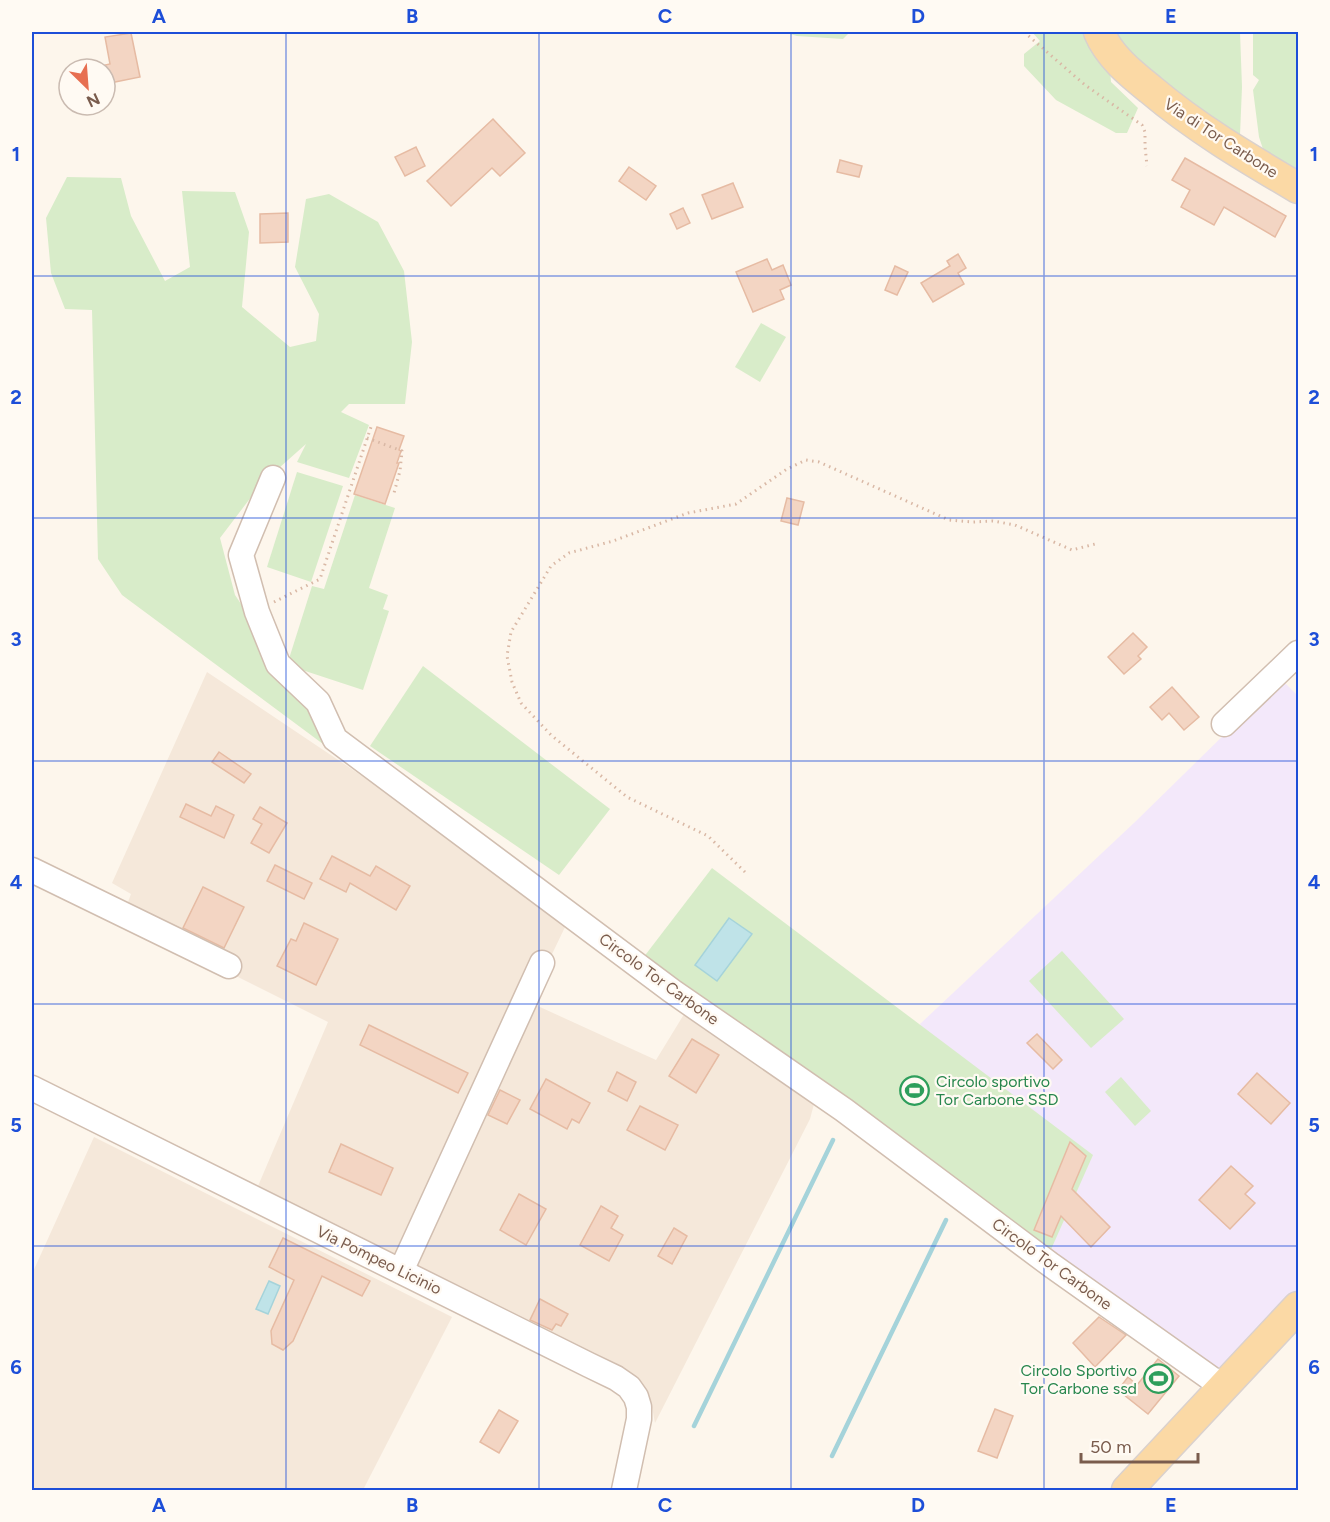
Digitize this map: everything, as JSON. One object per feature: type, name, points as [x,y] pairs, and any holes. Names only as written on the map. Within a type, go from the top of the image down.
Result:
[{"type":"main road","name":"Via di Tor Carbone","points":[[1099,32],[1109,51],[1120,63],[1184,117],[1230,148],[1299,188]]},
{"type":"main road","points":[[1127,1491],[1299,1307]]},
{"type":"street","name":"Circolo Tor Carbone","points":[[273,478],[242,555],[257,612],[278,664],[318,702],[335,739],[672,991],[844,1110],[1051,1265],[1223,1387]]},
{"type":"street","points":[[1224,724],[1299,654]]},
{"type":"street","points":[[32,870],[229,966]]},
{"type":"street","points":[[401,1271],[542,963]]},
{"type":"street","name":"Via Pompeo Licinio","points":[[32,1088],[629,1387],[636,1397],[639,1419],[624,1491]]},
{"type":"path","points":[[1024,32],[1085,85],[1142,125],[1145,132],[1147,166]]},
{"type":"path","points":[[257,612],[320,579],[372,424]]},
{"type":"path","points":[[367,438],[402,451],[394,493]]},
{"type":"path","points":[[745,872],[708,836],[627,797],[551,735],[521,703],[512,682],[507,656],[511,632],[552,566],[569,553],[613,541],[688,513],[736,504],[788,469],[806,460],[819,462],[949,520],[993,521],[1015,525],[1072,550],[1099,543]]},
{"type":"shaded area","points":[[207,672],[374,784],[566,925],[529,1002],[656,1060],[686,1011],[814,1104],[810,1119],[655,1423],[651,1402],[644,1389],[629,1378],[258,1186],[328,1022],[226,971],[125,910],[131,894],[112,883]]},
{"type":"shaded area","points":[[1281,679],[1298,696],[1298,1289],[1222,1371],[1049,1254],[920,1024],[1135,822]]},
{"type":"shaded area","points":[[94,1137],[452,1317],[363,1490],[32,1490],[32,1274]]},
{"type":"green space","points":[[783,32],[850,32],[843,39],[797,36]]},
{"type":"green space","points":[[1032,32],[1090,32],[1110,69],[1111,82],[1138,108],[1127,133],[1116,133],[1056,100],[1024,66],[1024,54],[1040,41]]},
{"type":"green space","points":[[1114,32],[1240,32],[1242,87],[1240,135],[1227,134],[1143,71]]},
{"type":"green space","points":[[1253,32],[1298,32],[1298,176],[1266,158],[1259,137],[1253,90],[1259,80],[1253,75]]},
{"type":"green space","points":[[67,177],[121,178],[131,216],[165,281],[190,267],[182,191],[235,192],[249,232],[242,307],[290,347],[316,341],[319,314],[295,267],[306,199],[329,194],[378,222],[404,271],[412,342],[405,404],[349,404],[341,412],[369,425],[349,478],[297,462],[306,444],[261,484],[220,538],[235,595],[280,662],[336,733],[323,744],[122,595],[98,559],[92,310],[65,309],[51,273],[46,218]]},
{"type":"green space","points":[[761,323],[786,337],[760,382],[735,367]]},
{"type":"green space","points":[[297,472],[343,486],[311,582],[267,567]]},
{"type":"green space","points":[[355,495],[395,508],[369,588],[388,595],[383,609],[389,611],[363,690],[287,665],[312,586],[324,589]]},
{"type":"green space","points":[[423,666],[610,809],[559,875],[370,746]]},
{"type":"green space","name":"Circolo sportivo Tor Carbone SSD","points":[[712,868],[1093,1155],[1049,1254],[643,958]]},
{"type":"green space","points":[[1062,951],[1124,1019],[1091,1048],[1029,981]]},
{"type":"green space","points":[[1121,1077],[1151,1111],[1135,1126],[1105,1092]]},
{"type":"water","points":[[729,918],[752,934],[717,981],[695,965]]},
{"type":"water","points":[[269,1281],[280,1286],[268,1314],[256,1309]]},
{"type":"building","points":[[131,33],[140,77],[117,82],[117,57],[109,57],[105,37]]},
{"type":"building","points":[[493,119],[525,153],[500,176],[492,168],[451,206],[427,181]]},
{"type":"building","points":[[416,147],[425,166],[405,176],[395,157]]},
{"type":"building","points":[[1185,158],[1286,216],[1275,237],[1224,207],[1214,225],[1181,207],[1190,190],[1172,180]]},
{"type":"building","points":[[840,160],[862,166],[859,177],[837,172]]},
{"type":"building","points":[[629,167],[656,186],[646,200],[619,181]]},
{"type":"building","points":[[733,183],[743,207],[712,219],[702,195]]},
{"type":"building","points":[[683,208],[690,223],[677,229],[670,214]]},
{"type":"building","points":[[288,213],[288,242],[260,243],[260,214]]},
{"type":"building","points":[[958,254],[966,268],[958,273],[964,284],[933,302],[921,283],[950,266],[947,261]]},
{"type":"building","points":[[767,259],[772,270],[783,265],[791,285],[780,290],[784,299],[753,312],[736,272]]},
{"type":"building","points":[[895,266],[908,272],[897,295],[885,290]]},
{"type":"building","points":[[377,427],[404,436],[399,450],[401,451],[397,463],[399,463],[385,504],[354,494]]},
{"type":"building","points":[[787,498],[804,502],[798,525],[781,521]]},
{"type":"building","points":[[1133,633],[1147,647],[1138,656],[1141,659],[1124,674],[1108,657]]},
{"type":"building","points":[[1172,687],[1199,717],[1184,730],[1169,713],[1162,720],[1150,707]]},
{"type":"building","points":[[219,752],[251,774],[244,783],[212,762]]},
{"type":"building","points":[[186,804],[211,816],[216,806],[234,815],[224,838],[180,817]]},
{"type":"building","points":[[260,807],[287,823],[269,853],[251,843],[262,824],[253,819]]},
{"type":"building","points":[[332,856],[370,876],[376,866],[410,886],[396,910],[350,883],[346,892],[320,879]]},
{"type":"building","points":[[275,865],[312,883],[304,899],[267,881]]},
{"type":"building","points":[[203,887],[244,907],[224,948],[183,928]]},
{"type":"building","points":[[304,923],[338,939],[316,985],[277,966],[291,939],[296,941]]},
{"type":"building","points":[[369,1025],[468,1073],[458,1093],[360,1045]]},
{"type":"building","points":[[1037,1034],[1062,1060],[1053,1069],[1027,1043]]},
{"type":"building","points":[[692,1039],[719,1055],[696,1093],[669,1076]]},
{"type":"building","points":[[617,1072],[636,1082],[627,1101],[608,1091]]},
{"type":"building","points":[[1257,1073],[1290,1103],[1271,1124],[1238,1094]]},
{"type":"building","points":[[546,1079],[590,1103],[579,1123],[572,1119],[567,1129],[530,1109]]},
{"type":"building","points":[[500,1090],[520,1100],[507,1124],[488,1115]]},
{"type":"building","points":[[640,1106],[678,1125],[665,1150],[627,1130]]},
{"type":"building","points":[[1070,1142],[1086,1156],[1072,1189],[1110,1227],[1091,1247],[1061,1216],[1052,1237],[1034,1230]]},
{"type":"building","points":[[341,1144],[393,1168],[381,1195],[329,1172]]},
{"type":"building","points":[[1231,1166],[1253,1186],[1245,1194],[1255,1203],[1230,1229],[1199,1200]]},
{"type":"building","points":[[519,1194],[546,1209],[526,1245],[500,1230]]},
{"type":"building","points":[[601,1206],[618,1216],[611,1228],[623,1235],[609,1261],[580,1245]]},
{"type":"building","points":[[674,1228],[687,1236],[672,1264],[658,1256]]},
{"type":"building","points":[[283,1238],[370,1281],[362,1296],[322,1276],[293,1341],[283,1350],[272,1344],[271,1331],[294,1280],[269,1267]]},
{"type":"building","points":[[540,1299],[568,1314],[561,1326],[556,1324],[552,1330],[530,1320]]},
{"type":"building","points":[[1099,1317],[1126,1335],[1095,1367],[1073,1343]]},
{"type":"building","points":[[1158,1359],[1179,1376],[1148,1414],[1118,1390],[1128,1377],[1137,1385]]},
{"type":"building","points":[[995,1409],[1013,1416],[997,1458],[978,1451]]},
{"type":"building","points":[[499,1410],[518,1421],[499,1453],[480,1442]]},
{"type":"waterway","points":[[694,1426],[833,1140]]},
{"type":"waterway","points":[[832,1456],[946,1220]]},
{"type":"place","name":"Circolo sportivo Tor Carbone SSD","points":[[915,1090]]},
{"type":"place","name":"Circolo Sportivo Tor Carbone ssd","points":[[1158,1379]]}]
